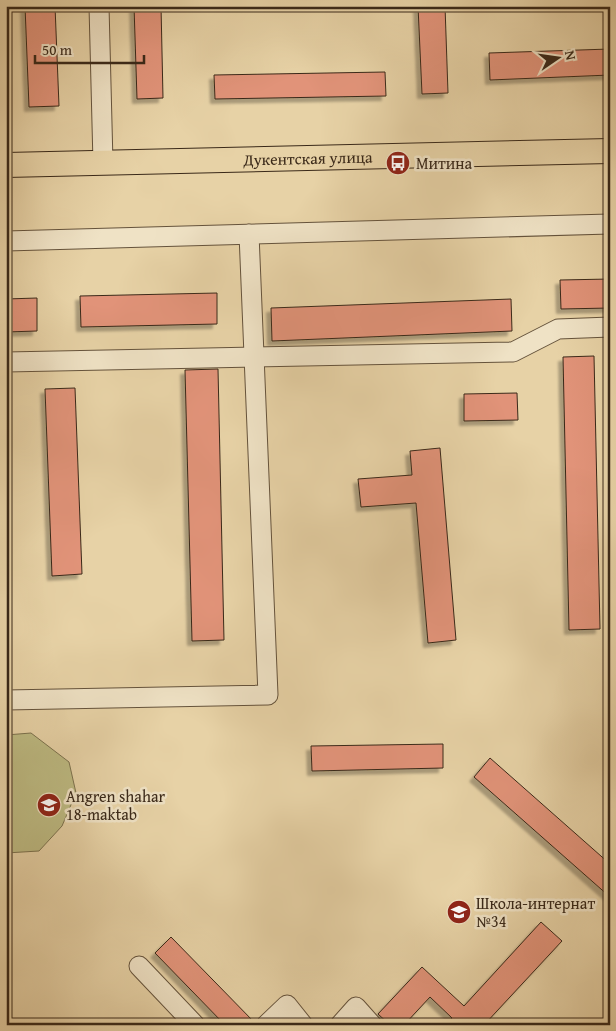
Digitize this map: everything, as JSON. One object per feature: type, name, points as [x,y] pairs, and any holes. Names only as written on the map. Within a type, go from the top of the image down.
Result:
[{"type":"main road","name":"Дукентская улица","points":[[6,165],[610,151]]},
{"type":"street","points":[[98,6],[103,163]]},
{"type":"street","points":[[6,241],[610,224]]},
{"type":"street","points":[[6,700],[268,695],[249,234]]},
{"type":"street","points":[[6,362],[513,352],[558,329],[610,327]]},
{"type":"street","points":[[139,966],[195,1025]]},
{"type":"street","points":[[266,1025],[287,1005],[303,1025]]},
{"type":"street","points":[[340,1025],[356,1007],[372,1025]]},
{"type":"shaded area","points":[[31,733],[69,762],[76,793],[62,826],[39,851],[6,853],[6,735]]},
{"type":"building","points":[[25,6],[55,6],[59,106],[29,107]]},
{"type":"building","points":[[134,6],[161,6],[163,98],[137,99]]},
{"type":"building","points":[[418,6],[445,6],[448,93],[422,94]]},
{"type":"building","points":[[610,49],[610,75],[490,80],[489,53]]},
{"type":"building","points":[[385,72],[386,96],[215,99],[214,75]]},
{"type":"building","points":[[610,279],[610,308],[561,309],[560,280]]},
{"type":"building","points":[[217,293],[217,324],[81,327],[80,296]]},
{"type":"building","points":[[37,298],[37,331],[6,332],[6,299]]},
{"type":"building","points":[[511,299],[512,331],[272,341],[271,308]]},
{"type":"building","points":[[594,356],[600,629],[569,630],[563,357]]},
{"type":"building","points":[[218,369],[224,640],[192,641],[185,370]]},
{"type":"building","points":[[75,388],[82,574],[52,576],[45,389]]},
{"type":"building","points":[[517,393],[518,420],[464,421],[464,394]]},
{"type":"building","points":[[440,448],[456,640],[428,643],[416,503],[361,507],[358,479],[412,475],[410,451]]},
{"type":"building","points":[[443,744],[443,768],[312,771],[311,746]]},
{"type":"building","points":[[490,758],[610,864],[610,897],[474,777]]},
{"type":"building","points":[[541,922],[562,941],[484,1025],[446,1025],[452,1018],[430,997],[404,1025],[390,1025],[378,1014],[422,967],[464,1006]]},
{"type":"building","points":[[171,937],[255,1025],[225,1025],[155,953]]},
{"type":"place","name":"Митина","points":[[398,163]]},
{"type":"place","name":"Angren shahar 18-maktab","points":[[49,805]]},
{"type":"place","name":"Школа-интернат №34","points":[[459,912]]}]
